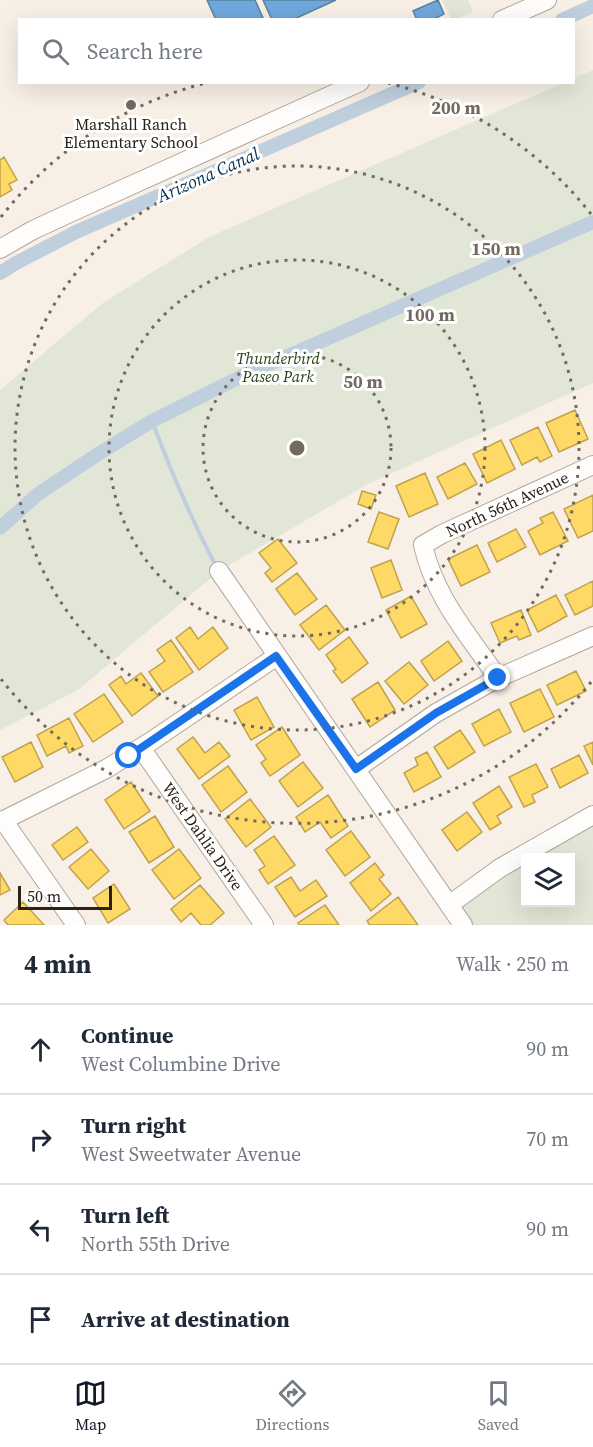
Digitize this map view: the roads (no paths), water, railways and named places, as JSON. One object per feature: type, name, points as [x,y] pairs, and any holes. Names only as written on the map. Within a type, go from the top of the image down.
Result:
[{"type":"street","points":[[506,18],[547,0]]},
{"type":"street","points":[[0,249],[33,230],[356,84]]},
{"type":"street","name":"North 56th Avenue","points":[[498,678],[442,598],[427,564],[423,545],[442,534],[593,465]]},
{"type":"street","points":[[219,571],[463,925]]},
{"type":"street","points":[[356,769],[436,713],[498,678],[593,636]]},
{"type":"street","points":[[76,925],[2,821],[106,769],[141,748],[276,656]]},
{"type":"street","name":"West Dahlia Drive","points":[[141,748],[264,925]]},
{"type":"street","points":[[449,905],[500,868],[593,815]]},
{"type":"waterway","name":"Arizona Canal","points":[[566,18],[593,6]]},
{"type":"waterway","name":"Arizona Canal","points":[[0,273],[76,232],[414,84]]},
{"type":"waterway","points":[[0,528],[38,494],[152,421],[238,378],[593,222]]},
{"type":"waterway","points":[[152,421],[182,495],[216,566]]},
{"type":"place","name":"Marshall Ranch Elementary School","points":[[131,105]]},
{"type":"park label","name":"Thunderbird Paseo Park","points":[[278,367]]}]
